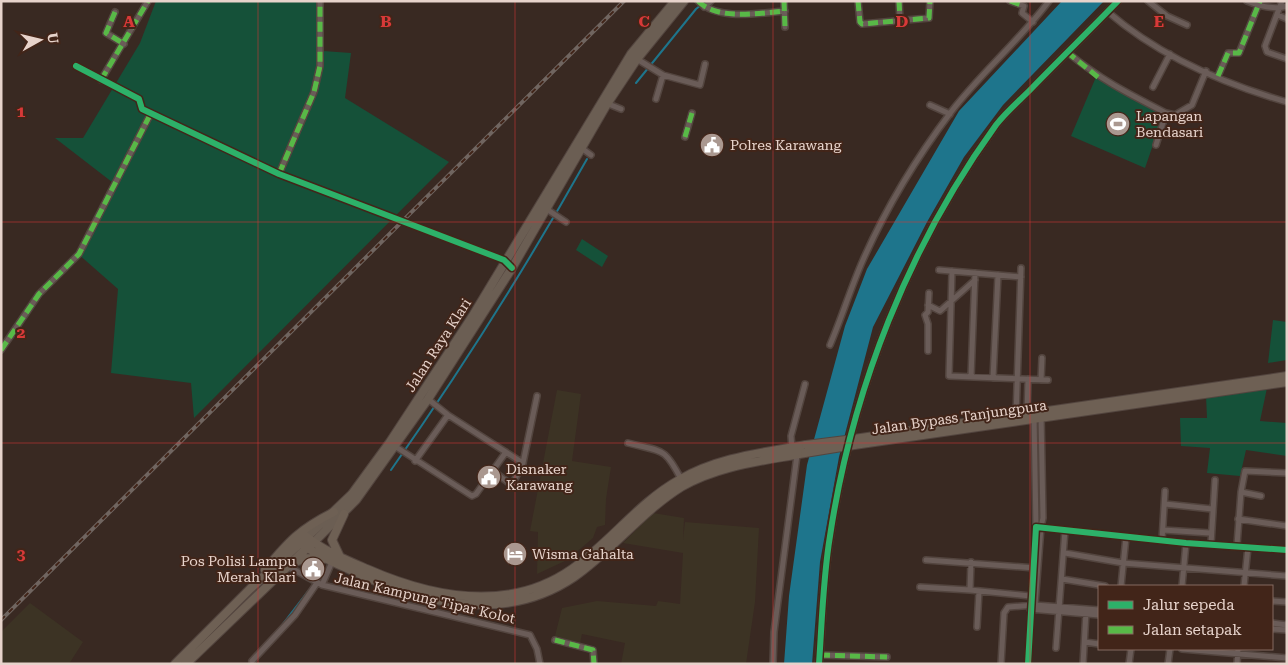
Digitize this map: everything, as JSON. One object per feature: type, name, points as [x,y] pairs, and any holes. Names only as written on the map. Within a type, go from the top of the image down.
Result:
[{"type":"highway","name":"Jalan Bypass Tanjungpura","points":[[854,442],[1287,376]]},
{"type":"highway","name":"Jalan Bypass Tanjungpura","points":[[301,543],[332,562],[393,588],[452,604],[486,606],[522,600],[573,578],[594,562],[659,502],[683,486],[730,467],[803,451],[1016,416],[1287,382]]},
{"type":"highway","name":"Jalan Bypass Tanjungpura","points":[[310,539],[342,558],[381,576],[461,597],[488,598],[521,593],[542,586],[572,569],[658,494],[681,479],[731,458],[792,448],[803,451]]},
{"type":"highway","points":[[250,589],[296,534],[309,524],[334,512]]},
{"type":"highway","points":[[342,558],[334,548],[332,540],[344,514]]},
{"type":"highway","name":"Jalan Raya Klari","points":[[175,664],[250,589],[301,543],[310,539]]},
{"type":"highway","name":"Jalan Raya Klari","points":[[186,664],[308,548],[310,539]]},
{"type":"highway","points":[[290,565],[306,558],[317,558],[332,562]]},
{"type":"main road","name":"Jalan Raya Klari","points":[[613,106],[631,54],[675,1]]},
{"type":"main road","name":"Jalan Raya Klari","points":[[310,539],[344,514],[432,403],[512,268],[545,208],[613,106],[637,59],[684,1]]},
{"type":"main road","name":"Jalan Raya Klari","points":[[310,539],[397,448],[504,260],[584,150]]},
{"type":"street","points":[[102,80],[148,1]]},
{"type":"street","points":[[279,174],[314,92],[320,66],[320,1]]},
{"type":"street","points":[[701,4],[710,1]]},
{"type":"street","points":[[784,1],[785,27]]},
{"type":"street","points":[[858,1],[860,24],[930,18],[930,1]]},
{"type":"street","points":[[899,1],[900,20]]},
{"type":"street","points":[[1010,1],[1024,6],[1022,13],[1033,22]]},
{"type":"street","points":[[830,345],[864,258],[896,196],[950,114],[980,75],[1033,22],[1049,1]]},
{"type":"street","points":[[819,664],[828,552],[834,510],[854,424],[887,324],[922,250],[957,184],[997,124],[1118,1]]},
{"type":"street","points":[[1148,1],[1167,16],[1186,25]]},
{"type":"street","points":[[1247,1],[1284,7]]},
{"type":"street","points":[[1282,1],[1284,7]]},
{"type":"street","points":[[1218,76],[1228,54],[1239,53],[1259,3]]},
{"type":"street","points":[[701,4],[736,13],[785,11]]},
{"type":"street","points":[[1284,7],[1278,15],[1266,50],[1287,59]]},
{"type":"street","points":[[115,12],[106,33],[124,44]]},
{"type":"street","points":[[1108,12],[1134,34],[1170,54],[1252,91],[1287,102]]},
{"type":"street","points":[[1278,15],[1287,19]]},
{"type":"street","points":[[1067,52],[1106,82],[1166,113],[1175,115],[1192,105],[1206,71]]},
{"type":"street","points":[[1153,88],[1170,54]]},
{"type":"street","points":[[637,59],[663,75],[700,85],[705,64]]},
{"type":"street","points":[[76,66],[139,99],[141,108],[279,174],[504,260],[512,268]]},
{"type":"street","points":[[656,99],[663,75]]},
{"type":"street","points":[[930,105],[950,114]]},
{"type":"street","points":[[1,350],[39,294],[78,254],[151,113]]},
{"type":"street","points":[[685,137],[692,113]]},
{"type":"street","points":[[1156,145],[1166,113]]},
{"type":"street","points":[[545,208],[566,222]]},
{"type":"street","points":[[1016,416],[1022,268]]},
{"type":"street","points":[[940,270],[1021,276]]},
{"type":"street","points":[[952,271],[949,376],[1048,380]]},
{"type":"street","points":[[971,377],[975,273]]},
{"type":"street","points":[[994,378],[998,275]]},
{"type":"street","points":[[928,305],[940,311],[975,280]]},
{"type":"street","points":[[928,351],[928,324],[925,315],[928,312],[929,293]]},
{"type":"street","points":[[1042,358],[1042,380]]},
{"type":"street","points":[[1028,379],[1035,415],[1044,518],[1038,527],[1028,664]]},
{"type":"street","points":[[792,448],[791,436],[805,384]]},
{"type":"street","points":[[493,471],[510,483],[513,483],[523,463],[537,396]]},
{"type":"street","points":[[432,403],[523,463]]},
{"type":"street","points":[[415,461],[448,415]]},
{"type":"street","points":[[628,443],[664,453],[670,457],[681,479]]},
{"type":"street","points":[[397,448],[470,495],[476,494],[506,452]]},
{"type":"street","points":[[773,664],[774,632],[803,451]]},
{"type":"street","points":[[1237,545],[1240,492],[1246,470],[1287,473]]},
{"type":"street","points":[[1211,544],[1210,533],[1215,480]]},
{"type":"street","points":[[1162,540],[1165,491]]},
{"type":"street","points":[[1240,492],[1261,496]]},
{"type":"street","points":[[1165,504],[1212,509]]},
{"type":"street","points":[[1238,518],[1287,526]]},
{"type":"street","points":[[1038,527],[1186,543],[1237,545],[1287,550]]},
{"type":"street","points":[[1056,648],[1066,530]]},
{"type":"street","points":[[1163,530],[1210,533]]},
{"type":"street","points":[[1121,585],[1126,537]]},
{"type":"street","points":[[1182,585],[1186,543]]},
{"type":"street","points":[[1244,585],[1248,547]]},
{"type":"street","points":[[1065,553],[1123,563],[1287,576]]},
{"type":"street","points":[[926,560],[1035,568]]},
{"type":"street","points":[[252,661],[320,584],[332,562]]},
{"type":"street","points":[[970,590],[972,562]]},
{"type":"street","name":"Jalan Kampung Tipar Kolot","points":[[290,565],[320,584],[530,635],[537,650],[540,664]]},
{"type":"street","points":[[1031,607],[1030,596],[1035,568]]},
{"type":"street","points":[[1062,579],[1099,585]]},
{"type":"street","points":[[920,587],[1030,596]]},
{"type":"street","points":[[977,627],[978,591]]},
{"type":"street","points":[[1273,601],[1287,602]]},
{"type":"street","points":[[1001,664],[1006,608],[1059,609],[1098,615]]},
{"type":"street","points":[[1086,612],[1098,610]]},
{"type":"street","points":[[1083,664],[1086,612]]},
{"type":"street","points":[[1273,624],[1287,625]]},
{"type":"street","points":[[1273,629],[1287,630]]},
{"type":"street","points":[[555,640],[592,650],[594,664]]},
{"type":"street","points":[[1085,642],[1098,644]]},
{"type":"street","points":[[1129,664],[1131,650]]},
{"type":"street","points":[[1168,664],[1170,650]]},
{"type":"street","points":[[1201,650],[1287,658]]},
{"type":"street","points":[[1237,664],[1238,652]]},
{"type":"street","points":[[820,655],[887,657]]},
{"type":"shaded area","points":[[557,390],[581,394],[572,461],[611,467],[606,499],[605,525],[597,527],[593,538],[567,560],[537,574],[538,532],[530,531]]},
{"type":"shaded area","points":[[653,513],[684,518],[683,540],[685,522],[759,528],[755,602],[746,664],[621,664],[625,643],[582,634],[580,643],[555,636],[562,608],[597,601],[656,606],[658,601],[680,604],[683,553],[623,543]]},
{"type":"shaded area","points":[[30,603],[83,642],[69,664],[1,664],[1,632]]},
{"type":"green space","points":[[156,1],[323,1],[323,51],[351,53],[345,98],[449,162],[194,418],[191,383],[111,373],[118,289],[77,253],[112,182],[55,138],[83,138],[140,43]]},
{"type":"green space","name":"Lapangan Bendasari","points":[[1096,77],[1164,113],[1145,168],[1071,136]]},
{"type":"green space","points":[[582,239],[608,256],[602,267],[576,250]]},
{"type":"green space","points":[[1273,320],[1287,322],[1287,360],[1268,363]]},
{"type":"green space","points":[[1267,388],[1260,421],[1287,423],[1287,456],[1246,450],[1240,476],[1207,473],[1210,448],[1181,446],[1180,418],[1207,418],[1206,396]]},
{"type":"water","points":[[1062,1],[1104,1],[1003,105],[964,157],[927,222],[873,327],[839,457],[820,562],[812,664],[784,664],[789,596],[807,465],[845,326],[867,269],[959,111]]},
{"type":"waterway","points":[[636,83],[696,9],[706,1]]},
{"type":"waterway","points":[[391,470],[493,317],[587,159]]},
{"type":"waterway","points":[[279,629],[309,590]]},
{"type":"railway","points":[[1,620],[624,1]]},
{"type":"marked path","points":[[101,80],[148,1]]},
{"type":"marked path","points":[[279,174],[314,92],[320,66],[320,1]]},
{"type":"marked path","points":[[698,1],[706,7],[727,13],[751,14],[785,11]]},
{"type":"marked path","points":[[784,1],[785,27]]},
{"type":"marked path","points":[[858,1],[860,22],[862,24],[929,18],[930,1]]},
{"type":"marked path","points":[[899,1],[900,20]]},
{"type":"marked path","points":[[1010,1],[1024,6]]},
{"type":"marked path","points":[[1218,76],[1228,53],[1239,53],[1260,1]]},
{"type":"marked path","points":[[115,12],[106,33],[124,44]]},
{"type":"marked path","points":[[1067,52],[1099,78]]},
{"type":"marked path","points":[[1,350],[39,294],[79,254],[151,113]]},
{"type":"marked path","points":[[685,137],[692,113]]},
{"type":"marked path","points":[[555,640],[593,650],[594,664]]},
{"type":"marked path","points":[[820,655],[887,657]]},
{"type":"cycle path","points":[[819,664],[826,568],[840,481],[869,373],[911,269],[936,219],[996,125],[1118,1]]},
{"type":"cycle path","points":[[76,66],[139,99],[142,109],[279,174],[504,260],[512,268]]},
{"type":"cycle path","points":[[1028,664],[1036,527],[1186,543],[1287,550]]},
{"type":"place","name":"Lapangan Bendasari","points":[[1118,124]]},
{"type":"place","name":"Polres Karawang","points":[[712,145]]},
{"type":"place","name":"Disnaker Karawang","points":[[489,477]]},
{"type":"place","name":"Wisma Gahalta","points":[[515,554]]},
{"type":"place","name":"Pos Polisi Lampu Merah Klari","points":[[313,569]]}]
